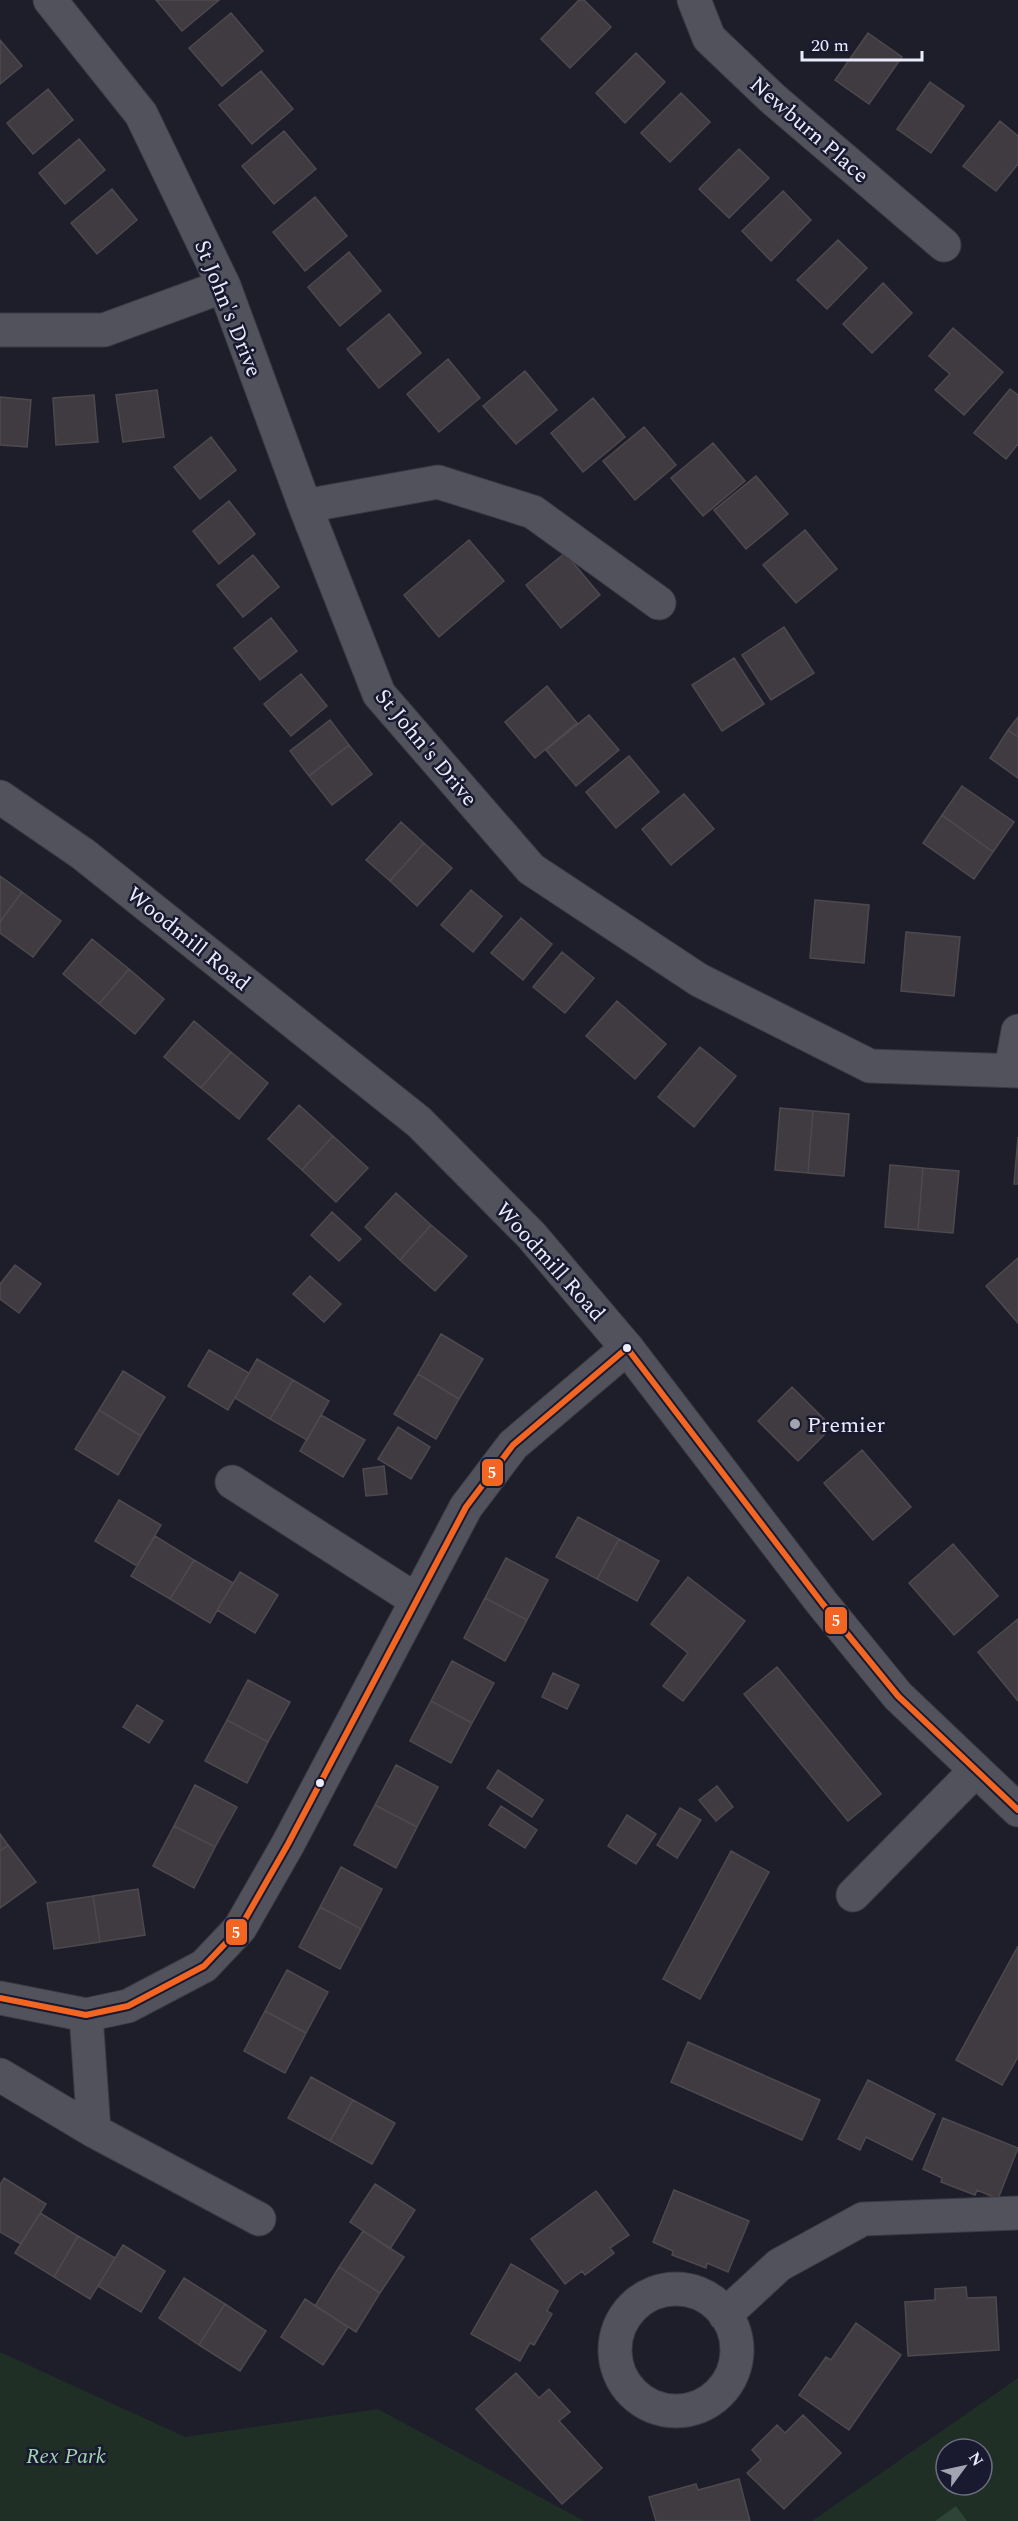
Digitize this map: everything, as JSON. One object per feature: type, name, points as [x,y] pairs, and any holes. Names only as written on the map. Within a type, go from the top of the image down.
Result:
[{"type":"street","name":"St John's Drive","points":[[50,0],[141,114],[224,286],[305,506],[379,694],[531,869],[699,980],[870,1066],[1014,1070]]},
{"type":"street","name":"Newburn Place","points":[[694,0],[709,38],[772,98],[944,245]]},
{"type":"street","points":[[0,330],[104,330],[224,286]]},
{"type":"street","points":[[305,506],[438,482],[533,512],[659,603]]},
{"type":"street","name":"Woodmill Road","points":[[0,796],[83,854],[419,1122],[531,1235],[627,1348],[822,1603],[890,1687],[1018,1810]]},
{"type":"street","points":[[1014,1070],[1018,1031]]},
{"type":"street","points":[[0,1998],[86,2015],[128,2006],[204,1966],[240,1928],[466,1507],[513,1445],[627,1348]]},
{"type":"street","points":[[232,1482],[416,1600]]},
{"type":"street","points":[[853,1895],[975,1771]]},
{"type":"street","points":[[86,2015],[94,2131]]},
{"type":"street","points":[[0,2075],[94,2131],[259,2219]]},
{"type":"street","points":[[725,2315],[779,2265],[863,2219],[1018,2212]]},
{"type":"green space","name":"Rex Park","points":[[0,2352],[185,2437],[378,2409],[584,2521],[0,2521]]},
{"type":"green space","points":[[1018,2378],[1018,2521],[812,2521]]},
{"type":"green space","points":[[956,2506],[967,2521],[935,2521]]},
{"type":"building","points":[[156,0],[219,0],[182,31]]},
{"type":"building","points":[[579,0],[584,0],[611,27],[570,68],[541,39]]},
{"type":"building","points":[[231,13],[263,51],[222,86],[189,48]]},
{"type":"building","points":[[868,33],[902,57],[869,104],[835,80]]},
{"type":"building","points":[[0,40],[22,66],[0,84]]},
{"type":"building","points":[[636,53],[665,82],[625,123],[596,93]]},
{"type":"building","points":[[261,71],[293,109],[252,144],[219,105]]},
{"type":"building","points":[[930,82],[964,106],[931,153],[897,129]]},
{"type":"building","points":[[48,89],[73,120],[33,154],[7,123]]},
{"type":"building","points":[[681,93],[710,122],[670,162],[641,133]]},
{"type":"building","points":[[1000,121],[1018,136],[1018,164],[996,191],[963,166]]},
{"type":"building","points":[[284,131],[316,169],[274,204],[242,166]]},
{"type":"building","points":[[79,139],[105,170],[65,204],[39,173]]},
{"type":"building","points":[[739,149],[769,178],[729,218],[699,189]]},
{"type":"building","points":[[112,189],[137,220],[97,254],[71,223]]},
{"type":"building","points":[[783,191],[811,220],[771,261],[742,231]]},
{"type":"building","points":[[315,197],[347,236],[305,271],[273,232]]},
{"type":"building","points":[[838,240],[867,268],[827,309],[797,280]]},
{"type":"building","points":[[349,252],[381,291],[340,326],[308,287]]},
{"type":"building","points":[[883,283],[912,313],[872,353],[843,324]]},
{"type":"building","points":[[389,314],[421,353],[379,388],[347,349]]},
{"type":"building","points":[[953,328],[1003,372],[964,415],[935,390],[950,374],[929,356]]},
{"type":"building","points":[[448,359],[480,398],[439,432],[407,394]]},
{"type":"building","points":[[525,371],[557,410],[516,444],[483,406]]},
{"type":"building","points":[[1010,389],[1018,395],[1018,444],[1006,459],[974,433]]},
{"type":"building","points":[[157,390],[164,437],[123,442],[116,395]]},
{"type":"building","points":[[94,395],[98,442],[56,445],[53,398]]},
{"type":"building","points":[[0,397],[31,400],[27,447],[0,445]]},
{"type":"building","points":[[593,398],[625,437],[583,472],[551,433]]},
{"type":"building","points":[[644,427],[676,465],[635,500],[603,461]]},
{"type":"building","points":[[211,437],[236,470],[200,499],[174,467]]},
{"type":"building","points":[[713,443],[745,481],[703,516],[671,478]]},
{"type":"building","points":[[756,476],[788,514],[746,549],[714,510]]},
{"type":"building","points":[[229,501],[255,534],[219,564],[193,531]]},
{"type":"building","points":[[805,530],[837,569],[796,603],[763,565]]},
{"type":"building","points":[[469,540],[504,581],[439,637],[404,595]]},
{"type":"building","points":[[565,553],[600,595],[561,628],[526,585]]},
{"type":"building","points":[[253,555],[279,587],[243,617],[217,585]]},
{"type":"building","points":[[271,618],[297,651],[260,680],[234,648]]},
{"type":"building","points":[[784,627],[814,673],[771,700],[742,655]]},
{"type":"building","points":[[734,658],[764,704],[722,731],[692,685]]},
{"type":"building","points":[[301,674],[327,706],[291,736],[264,704]]},
{"type":"building","points":[[547,686],[577,723],[535,758],[505,722]]},
{"type":"building","points":[[589,715],[619,750],[576,786],[546,750]]},
{"type":"building","points":[[1018,717],[1018,737],[1008,730]]},
{"type":"building","points":[[330,720],[349,745],[309,776],[290,751]]},
{"type":"building","points":[[1008,730],[1018,737],[1018,778],[990,758]]},
{"type":"building","points":[[349,745],[372,774],[332,805],[309,776]]},
{"type":"building","points":[[629,756],[659,792],[616,828],[586,792]]},
{"type":"building","points":[[962,786],[1014,822],[993,852],[942,815]]},
{"type":"building","points":[[684,794],[714,829],[671,865],[642,829]]},
{"type":"building","points":[[942,815],[993,852],[974,879],[923,843]]},
{"type":"building","points":[[401,822],[424,843],[390,881],[366,860]]},
{"type":"building","points":[[424,843],[452,868],[417,906],[390,881]]},
{"type":"building","points":[[0,876],[22,892],[0,922]]},
{"type":"building","points":[[471,890],[502,916],[473,952],[441,925]]},
{"type":"building","points":[[22,892],[61,921],[33,957],[0,933],[0,922]]},
{"type":"building","points":[[815,900],[869,905],[864,963],[810,958]]},
{"type":"building","points":[[521,918],[552,944],[523,980],[491,953]]},
{"type":"building","points":[[906,932],[960,937],[954,996],[901,991]]},
{"type":"building","points":[[92,939],[129,969],[99,1004],[63,974]]},
{"type":"building","points":[[562,952],[594,978],[565,1013],[533,987]]},
{"type":"building","points":[[129,969],[164,999],[135,1034],[99,1004]]},
{"type":"building","points":[[617,1001],[666,1044],[635,1079],[586,1036]]},
{"type":"building","points":[[194,1021],[231,1052],[201,1088],[164,1057]]},
{"type":"building","points":[[700,1047],[736,1076],[694,1127],[658,1097]]},
{"type":"building","points":[[231,1052],[268,1083],[239,1119],[201,1088]]},
{"type":"building","points":[[299,1105],[333,1136],[302,1170],[268,1139]]},
{"type":"building","points":[[780,1108],[813,1111],[808,1173],[775,1170]]},
{"type":"building","points":[[813,1111],[849,1114],[844,1176],[808,1173]]},
{"type":"building","points":[[333,1136],[368,1168],[336,1202],[302,1170]]},
{"type":"building","points":[[1018,1137],[1018,1184],[1014,1184]]},
{"type":"building","points":[[890,1165],[923,1168],[918,1230],[885,1227]]},
{"type":"building","points":[[923,1168],[959,1171],[953,1233],[918,1230]]},
{"type":"building","points":[[396,1193],[431,1225],[400,1260],[365,1227]]},
{"type":"building","points":[[332,1212],[361,1239],[339,1261],[311,1235]]},
{"type":"building","points":[[431,1225],[467,1256],[435,1291],[400,1260]]},
{"type":"building","points":[[1018,1258],[1018,1323],[986,1286]]},
{"type":"building","points":[[15,1265],[41,1284],[19,1313],[0,1299],[0,1284]]},
{"type":"building","points":[[310,1276],[341,1304],[324,1322],[293,1294]]},
{"type":"building","points":[[441,1334],[483,1359],[459,1399],[418,1374]]},
{"type":"building","points":[[209,1350],[249,1373],[228,1410],[188,1386]]},
{"type":"building","points":[[257,1359],[293,1380],[270,1419],[235,1398]]},
{"type":"building","points":[[123,1371],[165,1397],[141,1436],[99,1410]]},
{"type":"building","points":[[418,1374],[459,1399],[436,1439],[394,1414]]},
{"type":"building","points":[[293,1380],[329,1401],[307,1440],[270,1419]]},
{"type":"building","name":"Premier","points":[[792,1387],[832,1427],[798,1461],[758,1421]]},
{"type":"building","points":[[99,1410],[141,1436],[118,1475],[75,1449]]},
{"type":"building","points":[[321,1415],[365,1440],[343,1477],[300,1451]]},
{"type":"building","points":[[398,1427],[430,1447],[411,1479],[378,1459]]},
{"type":"building","points":[[862,1450],[911,1507],[873,1540],[824,1483]]},
{"type":"building","points":[[384,1466],[387,1494],[366,1496],[363,1469]]},
{"type":"building","points":[[119,1500],[161,1525],[137,1566],[95,1541]]},
{"type":"building","points":[[578,1517],[619,1539],[597,1579],[556,1557]]},
{"type":"building","points":[[155,1536],[194,1560],[170,1599],[131,1576]]},
{"type":"building","points":[[619,1539],[659,1561],[637,1601],[597,1579]]},
{"type":"building","points":[[953,1544],[998,1596],[954,1635],[909,1583]]},
{"type":"building","points":[[506,1558],[548,1580],[527,1620],[485,1598]]},
{"type":"building","points":[[194,1560],[233,1583],[210,1623],[170,1599]]},
{"type":"building","points":[[240,1572],[278,1595],[255,1633],[217,1610]]},
{"type":"building","points":[[688,1577],[745,1621],[683,1701],[663,1686],[688,1653],[651,1624]]},
{"type":"building","points":[[485,1598],[527,1620],[505,1661],[464,1638]]},
{"type":"building","points":[[1018,1619],[1018,1701],[978,1652]]},
{"type":"building","points":[[452,1661],[494,1683],[472,1723],[431,1701]]},
{"type":"building","points":[[777,1667],[881,1794],[848,1821],[744,1694]]},
{"type":"building","points":[[553,1673],[579,1685],[567,1709],[542,1697]]},
{"type":"building","points":[[248,1680],[290,1702],[268,1742],[227,1720]]},
{"type":"building","points":[[431,1701],[472,1723],[451,1763],[410,1741]]},
{"type":"building","points":[[137,1705],[163,1721],[149,1743],[123,1727]]},
{"type":"building","points":[[227,1720],[268,1742],[247,1783],[205,1761]]},
{"type":"building","points":[[396,1765],[438,1787],[417,1827],[375,1805]]},
{"type":"building","points":[[498,1770],[543,1800],[532,1817],[487,1788]]},
{"type":"building","points":[[195,1785],[237,1807],[215,1847],[174,1826]]},
{"type":"building","points":[[717,1786],[733,1807],[716,1821],[699,1800]]},
{"type":"building","points":[[375,1805],[417,1827],[396,1868],[354,1845]]},
{"type":"building","points":[[501,1806],[537,1830],[525,1848],[489,1825]]},
{"type":"building","points":[[680,1808],[701,1820],[677,1858],[657,1845]]},
{"type":"building","points":[[627,1815],[656,1834],[636,1864],[608,1846]]},
{"type":"building","points":[[174,1826],[215,1847],[194,1888],[153,1866]]},
{"type":"building","points":[[0,1834],[8,1845],[0,1851]]},
{"type":"building","points":[[8,1845],[36,1882],[0,1908],[0,1851]]},
{"type":"building","points":[[731,1851],[769,1872],[700,1999],[663,1979]]},
{"type":"building","points":[[341,1867],[382,1889],[361,1929],[320,1907]]},
{"type":"building","points":[[138,1889],[145,1935],[100,1942],[93,1896]]},
{"type":"building","points":[[93,1896],[100,1942],[54,1949],[47,1903]]},
{"type":"building","points":[[320,1907],[361,1929],[340,1969],[299,1947]]},
{"type":"building","points":[[1018,1946],[1018,2057],[1002,2085],[956,2060]]},
{"type":"building","points":[[287,1970],[328,1992],[306,2033],[265,2011]]},
{"type":"building","points":[[265,2011],[306,2033],[285,2073],[244,2051]]},
{"type":"building","points":[[688,2042],[820,2100],[802,2140],[671,2082]]},
{"type":"building","points":[[311,2077],[353,2100],[330,2141],[288,2118]]},
{"type":"building","points":[[868,2080],[935,2114],[912,2160],[866,2137],[860,2150],[838,2139]]},
{"type":"building","points":[[353,2100],[395,2123],[372,2164],[330,2141]]},
{"type":"building","points":[[943,2118],[1018,2148],[998,2199],[977,2190],[975,2195],[941,2182],[942,2178],[923,2169]]},
{"type":"building","points":[[4,2178],[46,2204],[21,2244],[0,2232],[0,2185]]},
{"type":"building","points":[[375,2184],[415,2210],[390,2249],[350,2222]]},
{"type":"building","points":[[674,2190],[749,2221],[728,2272],[707,2263],[706,2268],[672,2255],[673,2251],[653,2242]]},
{"type":"building","points":[[596,2191],[629,2235],[610,2248],[614,2253],[585,2275],[582,2271],[565,2284],[531,2239]]},
{"type":"building","points":[[40,2213],[78,2236],[54,2277],[15,2253]]},
{"type":"building","points":[[363,2231],[404,2257],[380,2293],[339,2267]]},
{"type":"building","points":[[78,2236],[115,2258],[90,2299],[54,2277]]},
{"type":"building","points":[[123,2245],[165,2271],[141,2312],[98,2286]]},
{"type":"building","points":[[511,2264],[558,2291],[547,2311],[552,2314],[534,2345],[530,2343],[520,2361],[471,2334]]},
{"type":"building","points":[[339,2267],[380,2293],[356,2332],[315,2306]]},
{"type":"building","points":[[184,2278],[225,2304],[199,2345],[159,2318]]},
{"type":"building","points":[[966,2287],[967,2298],[996,2297],[999,2350],[908,2356],[905,2302],[935,2300],[935,2289]]},
{"type":"building","points":[[305,2299],[348,2327],[323,2365],[281,2337]]},
{"type":"building","points":[[225,2304],[266,2331],[240,2371],[199,2345]]},
{"type":"building","points":[[856,2323],[901,2355],[849,2430],[799,2395],[826,2357],[831,2360]]},
{"type":"building","points":[[516,2373],[539,2398],[549,2389],[570,2412],[559,2421],[602,2468],[562,2504],[476,2409]]},
{"type":"building","points":[[803,2415],[841,2453],[784,2509],[747,2473],[761,2460],[752,2450],[777,2425],[785,2433]]},
{"type":"building","points":[[739,2479],[750,2521],[656,2521],[649,2497],[696,2484],[698,2490]]},
{"type":"transit line","name":"5","points":[[0,1998],[86,2015],[128,2006],[204,1966],[240,1928],[288,1844],[466,1507],[513,1445],[627,1348],[822,1603],[898,1696],[1018,1810]]},
{"type":"place","name":"Premier","points":[[795,1424]]}]
